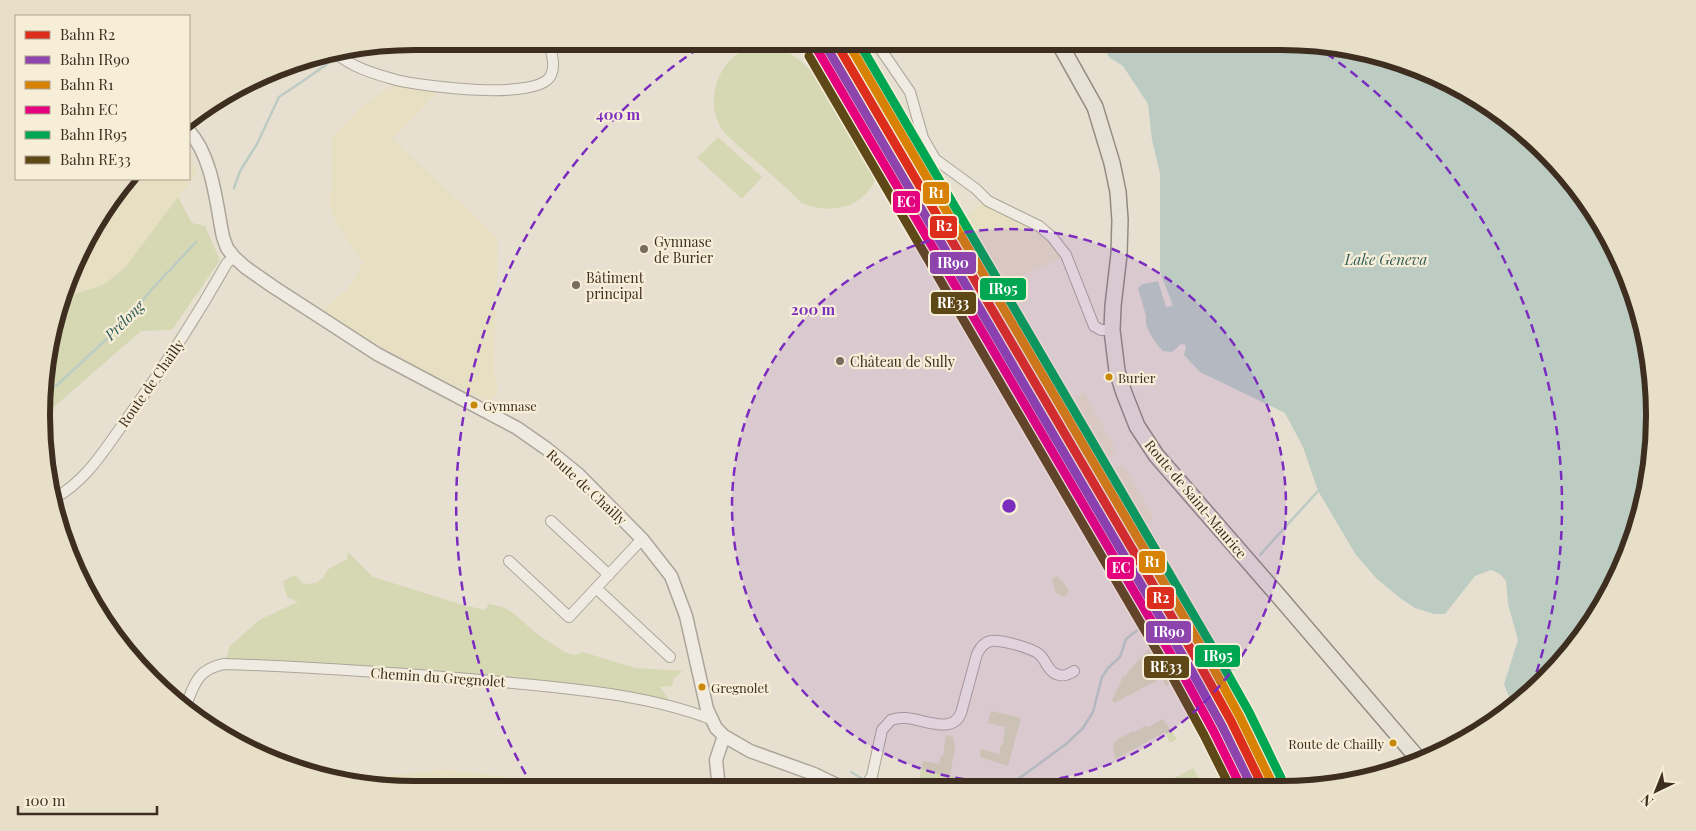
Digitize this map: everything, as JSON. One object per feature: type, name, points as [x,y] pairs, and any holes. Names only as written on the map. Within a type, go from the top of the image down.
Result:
[{"type":"main road","name":"Route de Saint-Maurice","points":[[1063,50],[1095,107],[1112,163],[1118,192],[1120,220],[1119,254],[1112,330],[1116,366],[1137,426],[1147,443],[1415,755]]},
{"type":"street","points":[[342,57],[358,67],[419,85],[508,90],[532,88],[547,80],[552,75],[553,68],[550,50]]},
{"type":"street","points":[[881,50],[910,92],[917,112],[920,131],[929,152],[938,162],[979,192],[988,201],[1039,226],[1052,237],[1066,255],[1092,322],[1101,330],[1112,330]]},
{"type":"street","name":"Route de Chailly","points":[[190,133],[207,164],[223,237],[227,248],[234,256],[245,267],[272,286],[377,354],[503,420],[530,437],[578,474],[642,539],[671,576],[686,616],[704,698],[716,728],[724,736],[750,751],[828,781]]},
{"type":"street","name":"Route de Chailly","points":[[59,496],[72,487],[101,457],[164,366],[227,264],[234,256]]},
{"type":"street","points":[[551,522],[609,575]]},
{"type":"street","points":[[509,561],[569,617],[642,539]]},
{"type":"street","points":[[596,588],[670,657]]},
{"type":"street","points":[[869,781],[872,776],[882,730],[891,720],[906,717],[945,725],[952,724],[958,720],[977,654],[981,646],[986,642],[996,641],[1032,650],[1044,658],[1049,669],[1059,675],[1066,675],[1074,671]]},
{"type":"street","name":"Chemin du Gregnolet","points":[[188,701],[195,682],[200,675],[214,666],[224,664],[284,666],[444,677],[616,694],[711,719]]},
{"type":"street","points":[[718,781],[716,760],[724,736]]},
{"type":"shaded area","points":[[393,85],[437,92],[393,139],[498,238],[494,372],[498,389],[491,403],[416,366],[357,333],[322,310],[348,289],[363,263],[338,227],[329,201],[332,190],[332,138],[364,104]]},
{"type":"shaded area","points":[[190,156],[198,172],[124,269],[103,285],[70,295],[99,233],[112,212],[137,180],[190,180]]},
{"type":"shaded area","points":[[983,202],[1039,230],[1063,257],[999,286],[959,222]]},
{"type":"shaded area","points":[[1084,392],[1117,452],[1099,464],[1063,407]]},
{"type":"shaded area","points":[[1123,464],[1153,517],[1147,529],[1210,630],[1234,673],[1268,743],[1259,749],[1197,637],[1102,477]]},
{"type":"shaded area","points":[[1271,749],[1284,781],[1272,781],[1261,756]]},
{"type":"shaded area","points":[[445,769],[532,781],[416,781],[374,779]]},
{"type":"green space","points":[[744,50],[787,51],[802,62],[872,129],[879,147],[879,165],[875,180],[867,193],[854,202],[839,208],[821,208],[802,203],[725,133],[717,119],[714,94],[718,78],[725,66]]},
{"type":"green space","points":[[718,137],[762,177],[742,199],[697,158]]},
{"type":"green space","points":[[178,197],[192,223],[205,226],[220,260],[172,330],[141,331],[50,410],[53,368],[57,344],[70,296],[103,285],[124,269]]},
{"type":"green space","points":[[348,552],[373,577],[463,605],[485,610],[489,604],[502,607],[512,612],[536,633],[564,652],[575,655],[583,652],[635,668],[683,671],[674,678],[672,686],[660,687],[668,698],[664,703],[617,691],[224,664],[230,646],[259,620],[298,602],[287,597],[283,581],[295,575],[304,584],[316,583],[323,578],[327,570],[347,559]]},
{"type":"green space","points":[[1056,576],[1069,591],[1064,597],[1056,593],[1052,580]]},
{"type":"green space","points":[[1154,643],[1178,678],[1166,686],[1162,678],[1114,703],[1112,700],[1123,677],[1127,675]]},
{"type":"green space","points":[[991,711],[1021,718],[1008,766],[980,757],[981,749],[999,754],[1001,745],[1003,745],[1005,727],[988,723]]},
{"type":"green space","points":[[1163,719],[1177,739],[1170,743],[1165,732],[1115,759],[1114,742],[1133,731],[1145,726],[1148,727]]},
{"type":"green space","points":[[946,735],[953,737],[955,746],[950,776],[962,778],[961,781],[919,780],[923,761],[939,764],[941,756],[943,756]]},
{"type":"green space","points":[[1193,768],[1201,781],[1168,781]]},
{"type":"water","name":"Lake Geneva","points":[[1104,50],[1280,50],[1328,53],[1375,62],[1398,69],[1463,99],[1503,126],[1539,157],[1584,212],[1608,254],[1627,298],[1634,321],[1643,368],[1645,392],[1646,416],[1643,463],[1634,510],[1627,533],[1597,598],[1584,619],[1555,656],[1539,674],[1510,699],[1504,684],[1518,640],[1508,604],[1506,581],[1500,574],[1491,570],[1475,576],[1445,614],[1434,614],[1415,608],[1400,598],[1377,579],[1356,555],[1318,491],[1303,447],[1285,413],[1200,372],[1184,355],[1186,345],[1181,344],[1172,352],[1163,351],[1151,335],[1138,288],[1143,284],[1158,281],[1166,307],[1173,306],[1160,271],[1160,173],[1152,140],[1148,104],[1123,66],[1110,58]]},
{"type":"waterway","name":"Prélong","points":[[234,188],[240,171],[257,144],[279,97],[330,62]]},
{"type":"waterway","name":"Prélong","points":[[51,389],[124,323],[152,289],[196,242]]},
{"type":"waterway","points":[[1260,555],[1318,491]]},
{"type":"waterway","points":[[1016,781],[1066,744],[1083,728],[1093,712],[1102,677],[1108,668],[1120,657],[1126,639],[1139,629]]},
{"type":"waterway","points":[[851,772],[861,778]]},
{"type":"rail line","name":"IR90","points":[[828,50],[1191,670],[1222,726],[1249,781]]},
{"type":"rail line","name":"R2","points":[[840,50],[1200,665],[1231,721],[1260,781]]},
{"type":"rail line","name":"R1","points":[[852,50],[1209,660],[1240,717],[1271,781]]},
{"type":"rail line","name":"IR95","points":[[863,50],[1217,655],[1249,712],[1281,778]]},
{"type":"rail line","name":"EC","points":[[818,51],[1183,675],[1238,781]]},
{"type":"rail line","name":"RE33","points":[[809,56],[1174,680],[1227,781]]},
{"type":"place","name":"Gymnase de Burier","points":[[644,249]]},
{"type":"place","name":"Bâtiment principal","points":[[576,285]]},
{"type":"place","name":"Château de Sully","points":[[840,361]]},
{"type":"place","name":"Burier","points":[[1109,377]]},
{"type":"place","name":"Gymnase","points":[[474,405]]},
{"type":"place","name":"Gregnolet","points":[[702,687]]},
{"type":"place","name":"Route de Chailly","points":[[1393,743]]}]
